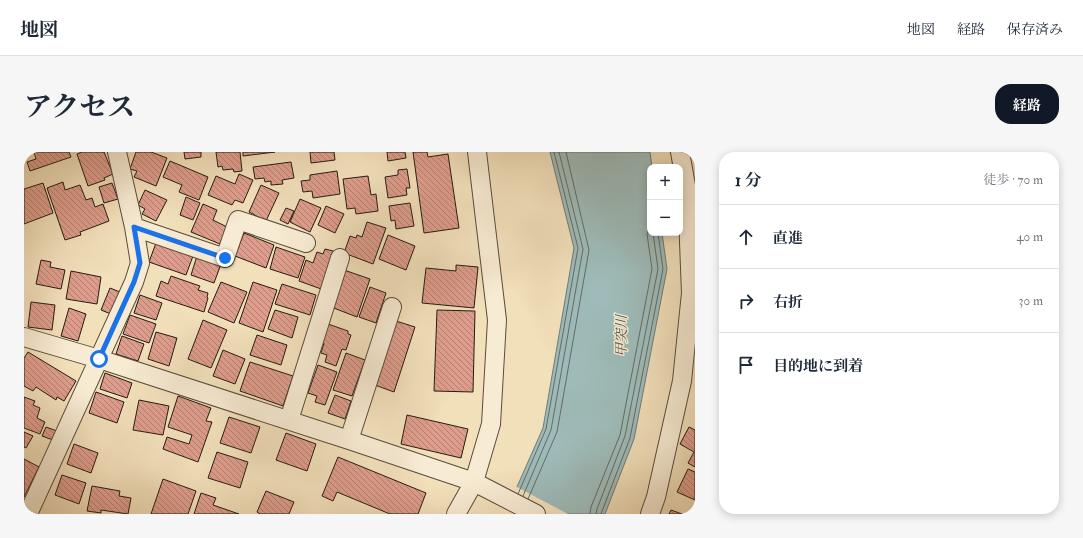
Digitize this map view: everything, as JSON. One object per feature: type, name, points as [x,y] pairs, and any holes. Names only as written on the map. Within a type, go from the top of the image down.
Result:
[{"type":"street","points":[[28,514],[134,282],[140,263],[134,227],[117,152]]},
{"type":"street","points":[[456,514],[474,482],[491,424],[496,320],[477,152]]},
{"type":"street","points":[[650,514],[656,497],[682,381],[691,292],[688,191],[680,152]]},
{"type":"street","points":[[134,227],[225,258],[238,220],[306,243]]},
{"type":"street","points":[[289,420],[340,258]]},
{"type":"street","points":[[349,440],[392,308]]},
{"type":"street","points":[[24,337],[99,359],[289,420],[474,482],[536,514]]},
{"type":"water","name":"甲突川","points":[[550,152],[650,152],[652,164],[647,164],[647,236],[662,236],[667,269],[634,439],[605,514],[505,514],[543,428],[574,248]]},
{"type":"pier","points":[[515,486],[568,514],[503,514]]},
{"type":"building","points":[[34,152],[69,152],[71,157],[30,171],[27,162],[36,159]]},
{"type":"building","points":[[82,152],[104,152],[113,174],[104,178],[105,180],[88,186],[77,154]]},
{"type":"building","points":[[136,152],[151,152],[167,158],[156,186],[134,177],[137,171],[130,169]]},
{"type":"building","points":[[184,152],[201,152],[201,157],[185,159]]},
{"type":"building","points":[[216,152],[240,152],[242,171],[234,172],[233,169],[223,170],[222,166],[218,167]]},
{"type":"building","points":[[243,152],[275,152],[243,156]]},
{"type":"building","points":[[310,152],[334,152],[335,160],[311,163]]},
{"type":"building","points":[[387,152],[405,152],[406,158],[388,161]]},
{"type":"building","points":[[413,152],[427,152],[428,157],[448,154],[459,228],[424,233]]},
{"type":"building","points":[[170,161],[208,177],[199,200],[179,192],[182,185],[163,177]]},
{"type":"building","points":[[291,162],[294,178],[282,180],[283,184],[271,185],[271,181],[265,182],[264,178],[255,179],[253,167]]},
{"type":"building","points":[[407,169],[410,188],[406,188],[407,195],[388,198],[385,177],[398,175],[398,170]]},
{"type":"building","points":[[337,171],[340,194],[313,198],[312,191],[303,192],[301,181],[310,180],[310,175]]},
{"type":"building","points":[[239,174],[253,180],[243,203],[235,200],[232,205],[208,195],[216,176],[235,184]]},
{"type":"building","points":[[368,176],[371,195],[376,194],[378,211],[356,214],[355,208],[347,209],[343,179]]},
{"type":"building","points":[[63,182],[65,190],[80,185],[86,200],[92,198],[95,207],[103,204],[109,221],[80,232],[81,235],[65,240],[47,188]]},
{"type":"building","points":[[43,183],[53,213],[24,224],[24,189]]},
{"type":"building","points":[[112,183],[118,199],[104,203],[99,187]]},
{"type":"building","points":[[261,185],[279,193],[266,221],[249,212]]},
{"type":"building","points":[[145,190],[167,200],[156,221],[142,214],[145,209],[138,205]]},
{"type":"building","points":[[186,197],[200,203],[193,220],[180,215]]},
{"type":"building","points":[[300,199],[321,208],[310,232],[290,222]]},
{"type":"building","points":[[410,203],[414,226],[396,229],[395,220],[391,221],[389,206]]},
{"type":"building","points":[[203,204],[217,210],[213,220],[227,227],[220,244],[191,232]]},
{"type":"building","points":[[326,206],[344,214],[335,233],[318,225]]},
{"type":"building","points":[[286,208],[294,211],[288,224],[280,220]]},
{"type":"building","points":[[367,222],[386,228],[373,264],[344,253],[350,236],[356,238],[357,235],[362,237]]},
{"type":"building","points":[[244,233],[274,245],[266,268],[235,256]]},
{"type":"building","points":[[388,235],[415,246],[406,270],[379,259]]},
{"type":"building","points":[[156,243],[193,256],[186,275],[149,262]]},
{"type":"building","points":[[276,247],[305,257],[298,278],[270,269]]},
{"type":"building","points":[[325,249],[337,252],[324,290],[299,281],[306,260],[313,263],[317,252],[323,254]]},
{"type":"building","points":[[197,256],[221,264],[214,283],[191,275]]},
{"type":"building","points":[[41,260],[51,262],[50,267],[65,270],[61,289],[36,284]]},
{"type":"building","points":[[456,265],[478,267],[474,308],[422,303],[426,268],[456,271]]},
{"type":"building","points":[[344,270],[370,279],[357,317],[331,307]]},
{"type":"building","points":[[71,271],[101,277],[97,304],[66,299]]},
{"type":"building","points":[[171,276],[200,286],[198,290],[208,293],[204,312],[156,296],[161,281],[168,284]]},
{"type":"building","points":[[221,282],[247,292],[234,323],[208,312]]},
{"type":"building","points":[[253,282],[277,290],[263,332],[239,323]]},
{"type":"building","points":[[282,284],[316,295],[310,315],[275,304]]},
{"type":"building","points":[[370,287],[386,293],[376,323],[359,317]]},
{"type":"building","points":[[110,288],[120,292],[111,314],[101,310]]},
{"type":"building","points":[[140,295],[162,303],[156,320],[134,313]]},
{"type":"building","points":[[31,302],[55,305],[52,330],[28,327]]},
{"type":"building","points":[[69,308],[86,314],[78,341],[61,336]]},
{"type":"building","points":[[275,310],[298,317],[292,338],[268,329]]},
{"type":"building","points":[[437,310],[475,311],[473,392],[434,391]]},
{"type":"building","points":[[130,315],[156,324],[149,343],[123,334]]},
{"type":"building","points":[[203,320],[227,330],[211,368],[188,359]]},
{"type":"building","points":[[396,321],[415,327],[394,392],[375,385]]},
{"type":"building","points":[[328,324],[348,331],[348,334],[351,335],[346,350],[342,349],[336,366],[325,362],[327,355],[321,353],[324,343],[321,342]]},
{"type":"building","points":[[156,332],[177,338],[169,366],[148,359]]},
{"type":"building","points":[[257,335],[287,345],[281,365],[250,355]]},
{"type":"building","points":[[122,336],[144,344],[138,361],[116,354]]},
{"type":"building","points":[[223,350],[245,359],[235,384],[213,376]]},
{"type":"building","points":[[28,352],[76,381],[64,401],[57,397],[56,400],[36,387],[33,391],[24,386],[24,358]]},
{"type":"building","points":[[346,353],[365,360],[352,396],[333,390]]},
{"type":"building","points":[[250,362],[293,376],[283,406],[240,391]]},
{"type":"building","points":[[318,365],[337,372],[325,405],[315,402],[317,396],[308,393]]},
{"type":"building","points":[[105,373],[132,383],[127,398],[100,389]]},
{"type":"building","points":[[96,392],[124,402],[117,423],[89,413]]},
{"type":"building","points":[[335,395],[351,401],[345,419],[328,413]]},
{"type":"building","points":[[178,396],[211,408],[206,421],[212,422],[198,462],[163,449],[167,437],[189,444],[192,435],[168,427]]},
{"type":"building","points":[[24,397],[35,401],[33,405],[40,408],[37,418],[45,422],[40,434],[24,428]]},
{"type":"building","points":[[139,400],[169,406],[163,435],[133,430]]},
{"type":"building","points":[[407,415],[468,429],[461,458],[401,444]]},
{"type":"building","points":[[229,417],[260,427],[251,453],[220,443]]},
{"type":"building","points":[[46,427],[57,431],[53,440],[42,436]]},
{"type":"building","points":[[689,427],[695,430],[695,467],[688,463],[694,452],[680,444]]},
{"type":"building","points":[[24,432],[33,436],[26,448],[24,447]]},
{"type":"building","points":[[286,433],[316,444],[307,471],[276,460]]},
{"type":"building","points":[[74,444],[98,453],[91,473],[67,464]]},
{"type":"building","points":[[217,452],[248,462],[240,488],[208,478]]},
{"type":"building","points":[[338,457],[426,493],[418,514],[390,514],[337,492],[333,501],[322,496]]},
{"type":"building","points":[[24,459],[39,467],[24,497]]},
{"type":"building","points":[[688,469],[695,472],[695,500],[677,492]]},
{"type":"building","points":[[62,475],[86,483],[79,504],[55,495]]},
{"type":"building","points":[[163,479],[196,491],[188,514],[151,514]]},
{"type":"building","points":[[92,486],[120,491],[119,496],[131,498],[128,514],[101,510],[101,513],[87,511]]},
{"type":"building","points":[[266,491],[294,502],[289,514],[260,514],[257,512]]},
{"type":"building","points":[[201,493],[216,498],[213,505],[239,514],[194,514]]},
{"type":"building","points":[[671,510],[682,514],[669,514]]},
{"type":"route","points":[[99,359],[134,282],[140,263],[134,227],[225,258]]}]
